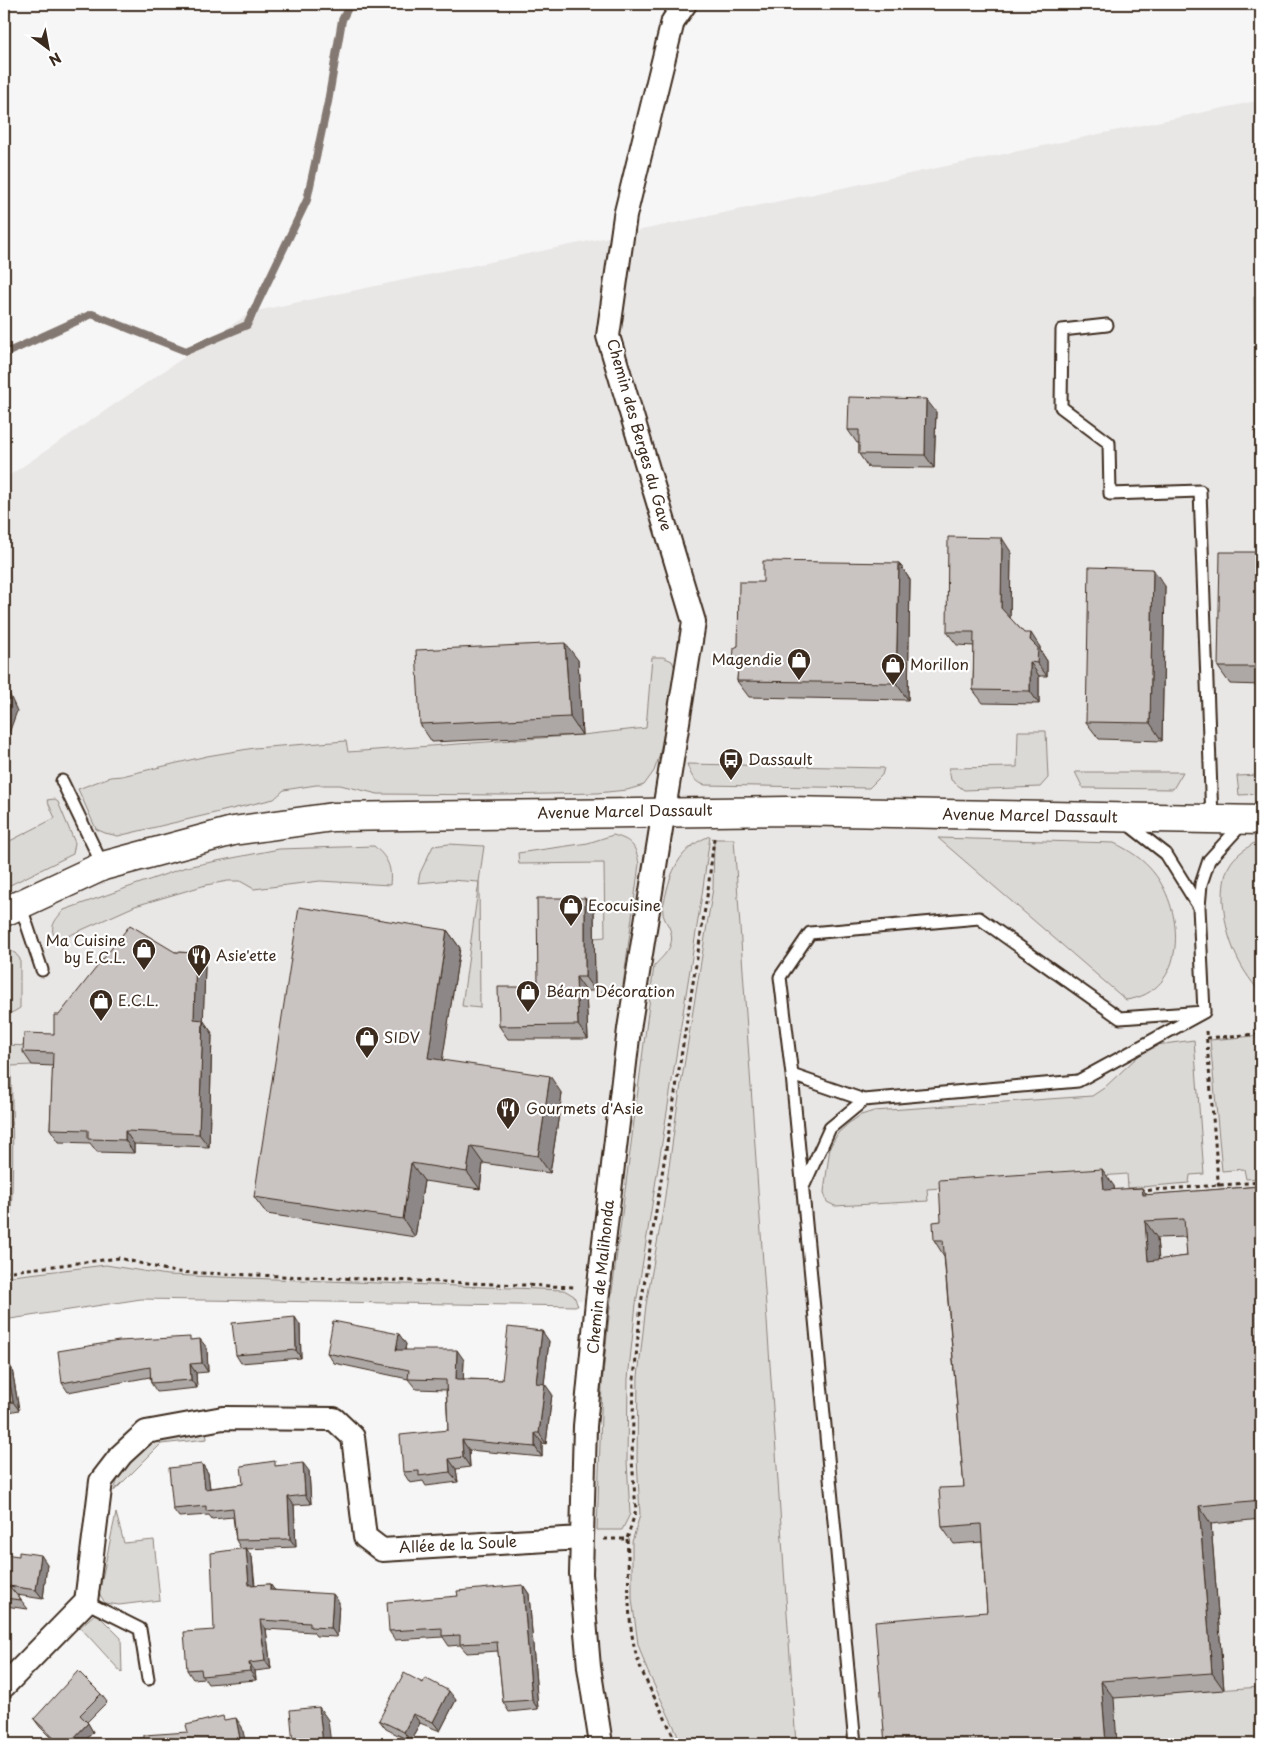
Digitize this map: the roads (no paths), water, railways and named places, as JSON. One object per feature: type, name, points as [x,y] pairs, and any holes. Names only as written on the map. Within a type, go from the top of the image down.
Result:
[{"type":"street","name":"Chemin des Berges du Gave","points":[[663,811],[694,622],[608,336],[625,216],[673,21],[686,4]]},
{"type":"street","name":"Avenue Marcel Dassault","points":[[12,908],[103,866],[233,831],[333,817],[663,811],[831,811],[1253,820]]},
{"type":"street","name":"Chemin de Malihonda","points":[[601,1744],[589,1667],[581,1574],[585,1426],[599,1287],[630,1029],[663,811]]},
{"type":"street","name":"Allée de la Soule","points":[[86,1602],[101,1481],[121,1455],[146,1432],[223,1418],[334,1419],[353,1437],[365,1537],[382,1550],[581,1538]]},
{"type":"street","points":[[4,1686],[86,1602]]},
{"type":"lane","points":[[1107,325],[1062,330],[1061,407],[1109,443],[1110,494],[1200,491],[1212,819]]},
{"type":"lane","points":[[62,781],[103,866]]},
{"type":"lane","points":[[1120,818],[1166,854],[1199,907]]},
{"type":"lane","points":[[1204,1012],[1199,907],[1201,884],[1209,860],[1253,820]]},
{"type":"lane","points":[[12,908],[42,970]]},
{"type":"lane","points":[[855,1744],[803,1187],[780,977],[810,933],[979,918],[1120,1018],[1204,1012]]},
{"type":"lane","points":[[792,1075],[864,1100],[1078,1081],[1204,1012]]},
{"type":"lane","points":[[803,1187],[830,1128],[864,1100]]},
{"type":"lane","points":[[86,1602],[140,1629],[148,1679]]},
{"type":"waterway","points":[[4,354],[92,314],[186,351],[247,325],[307,200],[328,102],[342,20],[350,4]]},
{"type":"place","name":"Magendie","points":[[799,681]]},
{"type":"place","name":"Morillon","points":[[893,686]]},
{"type":"place","name":"Dassault","points":[[731,781]]},
{"type":"place","name":"Ecocuisine","points":[[571,927]]},
{"type":"place","name":"Ma Cuisine by E.C.L.","points":[[144,971]]},
{"type":"place","name":"Asie'ette","points":[[199,977]]},
{"type":"place","name":"Béarn Décoration","points":[[528,1013]]},
{"type":"place","name":"E.C.L.","points":[[101,1022]]},
{"type":"place","name":"SIDV","points":[[367,1059]]},
{"type":"place","name":"Gourmets d'Asie","points":[[508,1130]]}]
